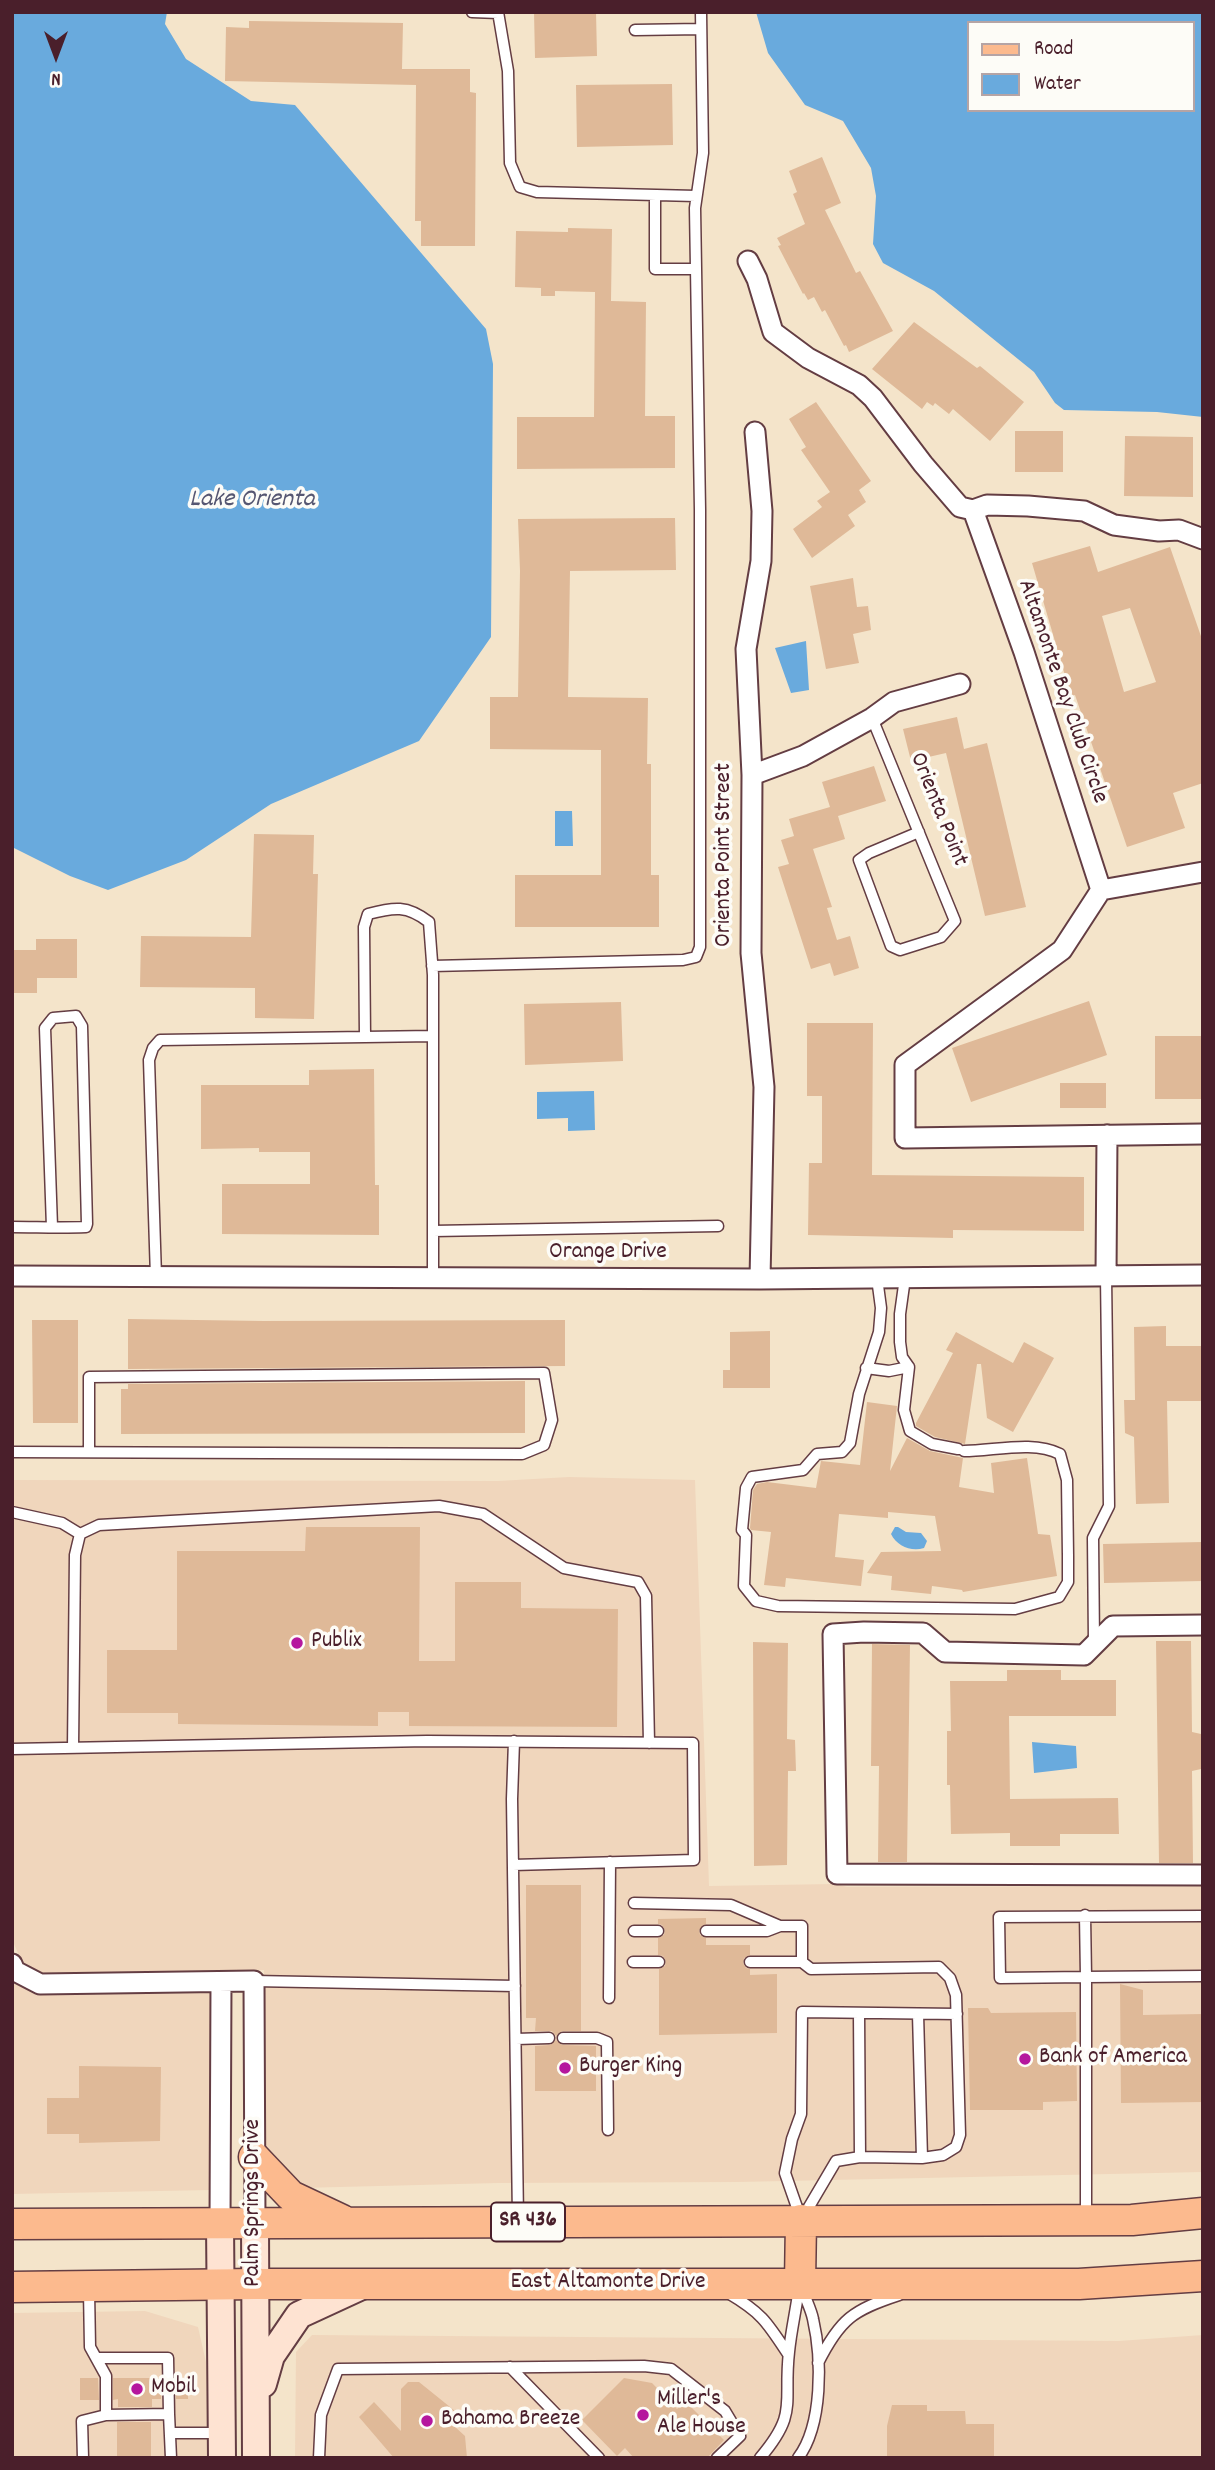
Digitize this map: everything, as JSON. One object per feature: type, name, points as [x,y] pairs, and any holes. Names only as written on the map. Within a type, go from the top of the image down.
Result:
[{"type":"main road","points":[[254,2157],[291,2196],[349,2223]]},
{"type":"main road","name":"SR 436","points":[[12,2224],[1132,2220],[1203,2213]]},
{"type":"main road","points":[[800,2284],[801,2220]]},
{"type":"main road","name":"Palm Springs Drive","points":[[220,2223],[221,2445]]},
{"type":"main road","name":"Palm Springs Drive","points":[[255,2223],[256,2458]]},
{"type":"main road","name":"East Altamonte Drive","points":[[12,2287],[220,2284],[1079,2284],[1203,2276]]},
{"type":"main road","points":[[256,2409],[271,2356],[299,2315],[365,2284]]},
{"type":"street","points":[[748,261],[757,279],[773,332],[808,358],[859,385],[873,398],[960,507],[973,510],[988,505],[1084,511],[1114,525],[1159,531],[1179,530],[1203,539]]},
{"type":"street","name":"Orienta Point Street","points":[[755,432],[762,511],[761,548],[746,649],[752,775],[751,953],[764,1087],[760,1279]]},
{"type":"street","name":"Altamonte Bay Club Circle","points":[[973,510],[1024,652],[1101,890]]},
{"type":"street","points":[[752,775],[803,757],[872,718],[894,702],[960,684]]},
{"type":"street","points":[[1203,872],[1101,890],[1062,950],[905,1065],[905,1138],[1203,1134]]},
{"type":"street","points":[[1106,1276],[1107,1135]]},
{"type":"street","name":"Orange Drive","points":[[12,1276],[760,1279],[1203,1275]]},
{"type":"street","points":[[1203,1625],[1113,1626],[1084,1655],[945,1652],[923,1633],[833,1634],[837,1874],[1203,1875]]},
{"type":"street","points":[[12,1965],[15,1971],[40,1984],[254,1982]]},
{"type":"street","name":"Palm Springs Drive","points":[[220,2223],[221,1982]]},
{"type":"street","name":"Palm Springs Drive","points":[[254,1982],[255,2223]]},
{"type":"lane","points":[[472,12],[498,13],[508,71],[510,163],[520,187],[537,192],[696,196]]},
{"type":"lane","points":[[432,966],[683,960],[696,957],[700,947],[696,196],[703,153],[701,12]]},
{"type":"lane","points":[[635,30],[701,29]]},
{"type":"lane","points":[[655,195],[655,269],[696,269]]},
{"type":"lane","name":"Orienta Point","points":[[872,718],[956,921],[941,937],[900,950],[891,946],[859,860],[869,853],[919,832]]},
{"type":"lane","points":[[365,1037],[364,927],[368,914],[394,907],[419,914],[429,922],[432,966],[433,1278]]},
{"type":"lane","points":[[12,1227],[52,1227],[86,1227],[87,1224],[82,1026],[76,1016],[52,1018],[45,1028],[52,1227]]},
{"type":"lane","points":[[156,1277],[149,1060],[153,1048],[160,1040],[433,1036]]},
{"type":"lane","points":[[433,1231],[718,1226]]},
{"type":"lane","points":[[1094,1644],[1093,1538],[1109,1506],[1106,1276]]},
{"type":"lane","points":[[877,1278],[881,1308],[879,1332],[866,1368],[850,1443],[842,1452],[817,1454],[803,1470],[752,1477],[746,1488],[742,1530],[746,1535],[744,1586],[756,1601],[791,1606],[1015,1609],[1059,1597],[1068,1582],[1067,1480],[1060,1454],[1050,1449],[1036,1448],[961,1450],[932,1444],[910,1431],[904,1410],[909,1367],[902,1357],[900,1342],[900,1314],[905,1278]]},
{"type":"lane","points":[[866,1368],[889,1371],[909,1367]]},
{"type":"lane","points":[[12,1452],[522,1454],[544,1445],[552,1420],[544,1373],[89,1377],[89,1452]]},
{"type":"lane","points":[[80,1534],[99,1525],[439,1506],[483,1514],[564,1568],[638,1582],[646,1596],[649,1743]]},
{"type":"lane","points":[[12,1512],[62,1524],[80,1534]]},
{"type":"lane","points":[[73,1748],[75,1555],[80,1534]]},
{"type":"lane","points":[[12,1749],[401,1741],[693,1743],[694,1860],[513,1865]]},
{"type":"lane","points":[[514,1741],[518,2222]]},
{"type":"lane","points":[[609,1998],[610,1862]]},
{"type":"lane","points":[[634,1902],[731,1905],[780,1926]]},
{"type":"lane","points":[[1085,1915],[1086,2220]]},
{"type":"lane","points":[[1203,1916],[999,1917],[1000,1978],[1203,1976]]},
{"type":"lane","points":[[706,1931],[767,1931],[780,1926],[802,1926],[802,1962]]},
{"type":"lane","points":[[634,1931],[658,1931]]},
{"type":"lane","points":[[633,1962],[659,1962]]},
{"type":"lane","points":[[750,1962],[802,1962],[811,1969],[939,1968],[950,1978],[956,1995],[960,2135],[956,2147],[943,2155],[922,2158],[860,2157],[836,2161],[801,2220]]},
{"type":"lane","points":[[254,1982],[515,1986]]},
{"type":"lane","points":[[801,2220],[785,2173],[792,2138],[801,2114],[802,2012],[957,2014]]},
{"type":"lane","points":[[859,2013],[860,2157]]},
{"type":"lane","points":[[918,2014],[922,2158]]},
{"type":"lane","points":[[516,2039],[549,2038]]},
{"type":"lane","points":[[563,2038],[597,2038],[607,2042],[608,2130]]},
{"type":"lane","points":[[712,2284],[753,2307],[767,2321],[788,2354]]},
{"type":"lane","points":[[760,2458],[782,2428],[787,2416],[788,2354],[800,2284]]},
{"type":"lane","points":[[798,2458],[806,2448],[814,2424],[818,2364],[813,2318],[800,2284]]},
{"type":"lane","points":[[818,2364],[832,2335],[867,2305],[934,2284]]},
{"type":"lane","points":[[89,2286],[90,2347],[106,2376],[106,2415]]},
{"type":"lane","points":[[96,2358],[168,2358],[170,2458]]},
{"type":"lane","points":[[319,2458],[321,2415],[338,2369],[644,2366],[671,2369],[725,2411],[740,2436],[717,2458]]},
{"type":"lane","points":[[510,2367],[598,2458]]},
{"type":"lane","points":[[83,2458],[82,2421],[106,2415],[169,2414]]},
{"type":"lane","points":[[170,2433],[221,2445]]},
{"type":"shaded area","points":[[569,1477],[695,1480],[709,1886],[1203,1886],[1203,2172],[300,2188],[264,2152],[264,1970],[42,1973],[22,1962],[14,1944],[12,1480],[498,1481]]},
{"type":"shaded area","points":[[12,1982],[40,1995],[211,1993],[210,2190],[12,2194]]},
{"type":"shaded area","points":[[145,2311],[198,2327],[210,2380],[210,2458],[12,2458],[12,2313]]},
{"type":"shaded area","points":[[312,2335],[1119,2341],[1203,2335],[1203,2458],[295,2458],[296,2352]]},
{"type":"water","name":"Lake Orienta","points":[[12,12],[167,12],[165,24],[186,59],[251,101],[295,105],[486,329],[493,364],[491,637],[419,741],[271,804],[186,860],[108,890],[70,876],[12,847]]},
{"type":"water","points":[[756,12],[1203,12],[1203,417],[1157,412],[1064,410],[1055,403],[1034,372],[934,291],[883,263],[873,244],[876,196],[871,168],[843,121],[805,105],[768,53]]},
{"type":"water","points":[[806,641],[809,690],[791,693],[775,648]]},
{"type":"water","points":[[555,811],[572,811],[573,846],[555,846]]},
{"type":"water","points":[[594,1091],[595,1130],[568,1131],[568,1118],[537,1119],[537,1092]]},
{"type":"water","points":[[895,1527],[906,1532],[921,1533],[927,1541],[924,1548],[914,1549],[901,1545],[891,1534]]},
{"type":"water","points":[[1032,1742],[1076,1746],[1077,1768],[1034,1773]]},
{"type":"building","points":[[534,12],[596,12],[597,56],[535,58]]},
{"type":"building","points":[[249,21],[403,23],[402,69],[470,69],[470,92],[476,93],[475,246],[421,246],[421,221],[415,221],[416,85],[225,81],[226,27],[249,28]]},
{"type":"building","points":[[672,84],[673,145],[577,147],[576,85]]},
{"type":"building","points":[[822,157],[841,203],[825,210],[856,273],[860,271],[893,331],[849,352],[825,310],[822,312],[814,297],[808,300],[803,294],[778,246],[781,245],[777,238],[805,224],[793,194],[797,192],[789,171]]},
{"type":"building","points":[[568,228],[612,229],[611,301],[646,302],[645,416],[675,416],[675,468],[517,469],[517,417],[594,417],[595,292],[555,291],[555,296],[541,296],[541,288],[515,287],[516,231],[568,232]]},
{"type":"building","points":[[914,322],[977,368],[980,366],[1024,402],[990,441],[953,409],[949,414],[935,403],[933,406],[927,402],[922,409],[872,369]]},
{"type":"building","points":[[816,402],[871,481],[859,490],[866,502],[848,515],[855,526],[812,558],[793,529],[822,507],[817,501],[830,492],[801,450],[806,447],[789,419]]},
{"type":"building","points":[[1015,431],[1063,431],[1063,472],[1015,472]]},
{"type":"building","points":[[1125,436],[1193,437],[1193,497],[1124,496]]},
{"type":"building","points":[[675,518],[676,570],[570,571],[568,697],[648,698],[647,764],[651,764],[651,875],[659,875],[659,927],[515,927],[515,875],[601,875],[601,750],[490,749],[490,697],[518,697],[518,519]]},
{"type":"building","points":[[1090,546],[1098,572],[1170,547],[1203,642],[1203,783],[1173,793],[1185,828],[1127,847],[1075,695],[1071,696],[1032,563]],"holes":[[[1130,608],[1156,682],[1124,692],[1102,616]]]},
{"type":"building","points":[[853,578],[857,607],[868,606],[871,630],[853,634],[859,663],[826,669],[810,586]]},
{"type":"building","points":[[957,717],[964,749],[987,743],[1026,907],[985,916],[946,753],[911,761],[903,729]]},
{"type":"building","points":[[874,766],[886,801],[838,816],[845,839],[813,849],[832,907],[827,908],[837,940],[850,936],[859,968],[834,976],[830,963],[811,969],[778,867],[789,864],[781,840],[794,836],[789,819],[830,807],[822,782]]},
{"type":"building","points":[[254,834],[314,835],[313,874],[318,874],[314,1019],[255,1018],[255,988],[140,987],[141,936],[251,937]]},
{"type":"building","points":[[36,939],[77,939],[77,978],[37,978],[37,993],[12,993],[12,950],[36,950]]},
{"type":"building","points":[[1089,1001],[1107,1055],[971,1102],[952,1048]]},
{"type":"building","points":[[621,1002],[623,1061],[525,1065],[524,1004]]},
{"type":"building","points":[[807,1023],[873,1023],[872,1175],[1084,1177],[1084,1231],[953,1230],[953,1238],[808,1235],[809,1163],[822,1163],[822,1096],[807,1096]]},
{"type":"building","points":[[1155,1036],[1203,1036],[1203,1099],[1155,1099]]},
{"type":"building","points":[[374,1069],[375,1185],[379,1185],[379,1235],[222,1234],[222,1184],[310,1184],[310,1152],[259,1152],[259,1148],[201,1149],[201,1085],[309,1085],[309,1070]]},
{"type":"building","points":[[1060,1083],[1106,1083],[1106,1108],[1060,1108]]},
{"type":"building","points":[[128,1319],[565,1320],[565,1366],[128,1369]]},
{"type":"building","points":[[32,1320],[78,1320],[78,1423],[33,1423]]},
{"type":"building","points":[[1166,1326],[1166,1346],[1203,1346],[1203,1401],[1167,1401],[1169,1503],[1136,1504],[1134,1437],[1125,1433],[1124,1400],[1135,1400],[1134,1327]]},
{"type":"building","points":[[770,1331],[770,1388],[723,1388],[723,1370],[730,1370],[730,1332]]},
{"type":"building","points":[[956,1332],[1013,1363],[1024,1342],[1054,1358],[1013,1432],[987,1418],[981,1364],[977,1364],[965,1444],[935,1437],[916,1426],[953,1353],[946,1350]]},
{"type":"building","points":[[525,1381],[525,1433],[121,1434],[121,1389],[128,1389],[128,1384]]},
{"type":"building","points":[[867,1402],[897,1406],[890,1471],[907,1438],[930,1451],[963,1458],[959,1487],[994,1493],[991,1463],[1027,1458],[1038,1534],[1050,1535],[1057,1576],[963,1592],[932,1586],[931,1594],[891,1590],[892,1576],[867,1573],[881,1552],[941,1551],[935,1516],[888,1512],[888,1518],[839,1514],[835,1557],[864,1560],[861,1586],[786,1578],[785,1587],[764,1585],[771,1532],[750,1528],[753,1490],[757,1484],[767,1482],[816,1488],[821,1461],[860,1465]]},
{"type":"building","points":[[306,1527],[420,1527],[419,1661],[455,1661],[455,1582],[521,1582],[521,1608],[618,1609],[617,1727],[409,1726],[409,1712],[378,1712],[378,1726],[178,1724],[178,1713],[107,1713],[107,1650],[177,1650],[177,1551],[305,1551]]},
{"type":"building","points":[[1203,1542],[1203,1581],[1104,1583],[1103,1544]]},
{"type":"building","points":[[1156,1641],[1191,1641],[1192,1732],[1201,1734],[1201,1769],[1192,1771],[1193,1863],[1159,1863]]},
{"type":"building","points":[[753,1642],[788,1643],[787,1739],[795,1740],[796,1771],[788,1771],[787,1865],[754,1866]]},
{"type":"building","points":[[872,1644],[910,1645],[907,1862],[878,1862],[879,1766],[871,1766]]},
{"type":"building","points":[[1007,1670],[1061,1670],[1061,1680],[1116,1680],[1116,1716],[1009,1716],[1010,1799],[1118,1798],[1119,1834],[1060,1834],[1060,1846],[1010,1846],[1010,1833],[951,1834],[950,1785],[947,1785],[947,1731],[951,1731],[950,1681],[1007,1681]]},
{"type":"building","points":[[526,1885],[581,1885],[581,2031],[562,2031],[556,2036],[552,2031],[535,2031],[536,2018],[526,2018]]},
{"type":"building","points":[[706,1918],[706,1924],[699,1930],[700,1935],[706,1938],[706,1945],[750,1945],[750,1955],[744,1958],[743,1963],[750,1969],[750,1975],[777,1974],[777,2033],[659,2035],[659,1969],[665,1966],[666,1961],[663,1956],[658,1955],[658,1938],[664,1935],[665,1930],[658,1924],[658,1919]]},
{"type":"building","points":[[1120,1984],[1143,1990],[1143,2015],[1203,2014],[1203,2102],[1121,2103]]},
{"type":"building","points":[[968,2008],[988,2008],[991,2013],[1076,2012],[1077,2101],[1043,2102],[1043,2110],[970,2110]]},
{"type":"building","name":"Burger King","points":[[556,2040],[562,2045],[596,2046],[596,2091],[535,2091],[535,2046],[550,2045]]},
{"type":"building","points":[[79,2066],[161,2067],[160,2141],[79,2143],[79,2134],[47,2134],[47,2098],[79,2098]]},
{"type":"building","points":[[80,2378],[98,2378],[99,2400],[80,2400]]},
{"type":"building","points":[[113,2378],[161,2378],[161,2399],[152,2399],[152,2407],[118,2407],[118,2399],[113,2400]]},
{"type":"building","points":[[176,2378],[188,2378],[188,2399],[176,2399]]},
{"type":"building","name":"Miller's Ale House","points":[[624,2378],[652,2383],[677,2409],[685,2401],[724,2440],[707,2458],[634,2458],[625,2448],[617,2456],[582,2420]]},
{"type":"building","name":"Bahama Breeze","points":[[408,2382],[419,2382],[455,2411],[454,2426],[465,2436],[467,2458],[394,2458],[359,2417],[374,2402],[401,2431],[401,2389]]},
{"type":"building","points":[[892,2405],[927,2405],[927,2411],[965,2411],[966,2424],[994,2424],[994,2458],[887,2458],[887,2426]]},
{"type":"building","points":[[117,2422],[151,2422],[151,2458],[117,2458]]},
{"type":"place","name":"Publix","points":[[297,1643]]},
{"type":"place","name":"Bank of America","points":[[1025,2059]]},
{"type":"place","name":"Burger King","points":[[565,2068]]},
{"type":"place","name":"Mobil","points":[[137,2389]]},
{"type":"place","name":"Miller's Ale House","points":[[643,2415]]},
{"type":"place","name":"Bahama Breeze","points":[[427,2421]]}]
